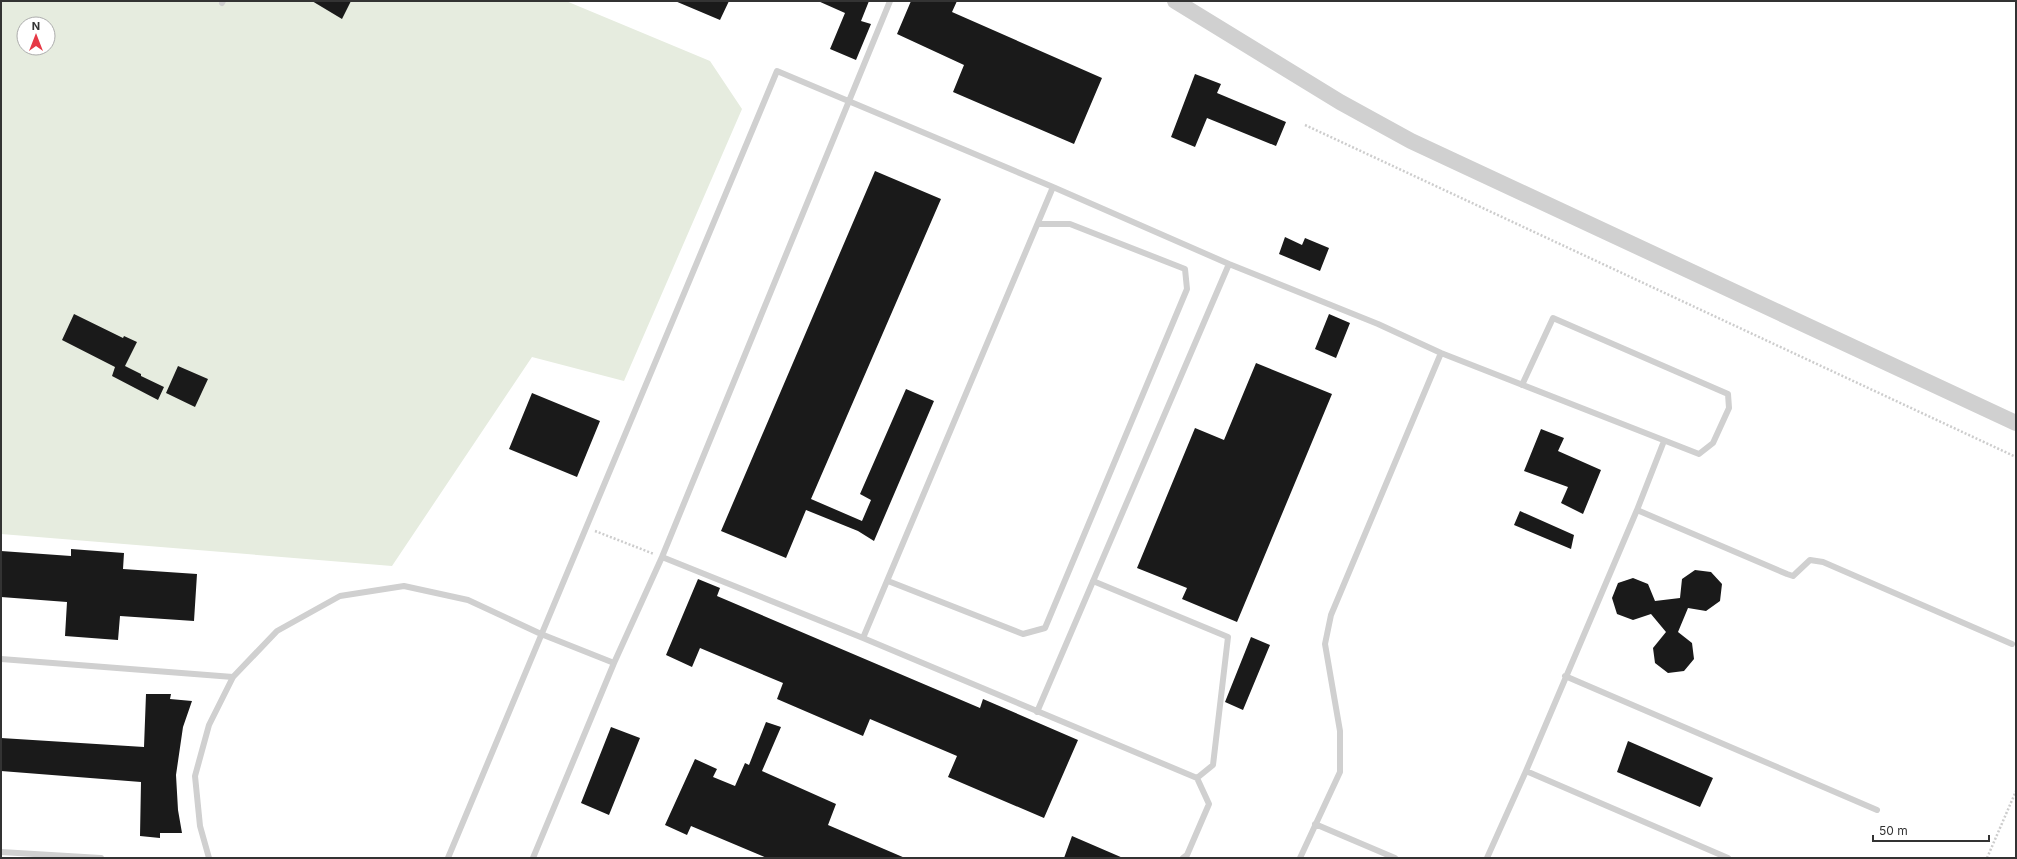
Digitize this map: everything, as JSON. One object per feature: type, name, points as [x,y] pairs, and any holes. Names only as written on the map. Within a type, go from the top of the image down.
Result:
[{"type":"street","points":[[1175,1],[1340,102],[1411,141],[2016,422]]},
{"type":"lane","points":[[533,858],[614,663],[662,557],[890,1]]},
{"type":"lane","points":[[448,858],[777,71],[1052,187],[1229,264],[1378,324],[1440,353],[1698,454],[1714,443],[1729,408],[1728,394],[1553,318],[1522,385]]},
{"type":"lane","points":[[863,638],[888,582],[1038,224],[1052,187]]},
{"type":"lane","points":[[888,582],[1024,634],[1045,628],[1187,289],[1185,269],[1070,224],[1038,224]]},
{"type":"lane","points":[[1036,712],[1094,582],[1229,264]]},
{"type":"lane","points":[[1300,858],[1340,772],[1340,731],[1325,644],[1331,615],[1440,353]]},
{"type":"lane","points":[[1486,858],[1526,771],[1565,676],[1637,510],[1664,441]]},
{"type":"lane","points":[[1637,510],[1793,576],[1810,560],[1823,562],[2012,644]]},
{"type":"lane","points":[[662,557],[863,638],[1036,712],[1197,778],[1209,804],[1187,855],[1183,858]]},
{"type":"lane","points":[[1094,582],[1228,637],[1213,765],[1197,778]]},
{"type":"lane","points":[[209,858],[200,826],[195,776],[208,725],[233,677],[277,631],[340,596],[404,586],[468,600],[541,634],[614,663]]},
{"type":"lane","points":[[1,659],[233,677]]},
{"type":"lane","points":[[1565,676],[1878,810]]},
{"type":"lane","points":[[1526,771],[1728,858]]},
{"type":"lane","points":[[1315,824],[1395,858]]},
{"type":"lane","points":[[1,852],[101,858]]},
{"type":"path","points":[[1305,125],[2016,457]]},
{"type":"path","points":[[586,528],[662,557]]},
{"type":"path","points":[[1987,858],[2016,791]]},
{"type":"shaded area","points":[[1,1],[566,1],[710,61],[742,109],[624,381],[532,357],[392,566],[1,534]]},
{"type":"building","points":[[312,1],[351,1],[342,19]]},
{"type":"building","points":[[675,1],[729,1],[720,20]]},
{"type":"building","points":[[818,1],[869,1],[861,21],[871,24],[856,60],[830,49],[845,13]]},
{"type":"building","points":[[911,1],[957,1],[952,12],[1102,78],[1074,144],[953,92],[964,65],[897,34]]},
{"type":"building","points":[[1195,74],[1221,84],[1217,93],[1286,122],[1276,146],[1207,118],[1195,147],[1171,137]]},
{"type":"building","points":[[875,171],[941,199],[811,499],[862,521],[871,500],[860,494],[906,389],[934,401],[874,541],[858,531],[806,510],[786,558],[721,531]]},
{"type":"building","points":[[1285,237],[1302,245],[1305,238],[1329,248],[1320,271],[1279,254]]},
{"type":"building","points":[[74,314],[123,338],[124,336],[137,342],[125,366],[141,374],[141,376],[164,387],[158,400],[112,376],[115,367],[62,340]]},
{"type":"building","points":[[1329,314],[1350,323],[1336,358],[1315,349]]},
{"type":"building","points":[[1256,363],[1332,394],[1237,622],[1182,599],[1187,588],[1137,568],[1195,428],[1224,440]]},
{"type":"building","points":[[178,366],[208,379],[195,407],[166,393]]},
{"type":"building","points":[[532,393],[600,421],[577,477],[509,449]]},
{"type":"building","points":[[1541,429],[1564,438],[1558,451],[1601,470],[1583,514],[1561,503],[1568,487],[1524,471]]},
{"type":"building","points":[[1520,511],[1574,535],[1571,549],[1514,525]]},
{"type":"building","points":[[71,549],[124,553],[123,569],[197,574],[194,621],[120,616],[118,640],[65,636],[67,602],[1,597],[1,551],[71,556]]},
{"type":"building","points":[[1695,570],[1711,572],[1722,584],[1720,601],[1706,611],[1688,608],[1678,632],[1692,643],[1694,659],[1684,671],[1668,673],[1655,663],[1653,648],[1666,632],[1651,614],[1633,620],[1617,614],[1612,598],[1618,583],[1633,578],[1648,584],[1655,601],[1680,598],[1682,579]]},
{"type":"building","points":[[698,579],[720,588],[717,596],[980,708],[983,699],[1078,740],[1044,818],[948,777],[957,756],[870,719],[863,736],[777,699],[783,683],[700,648],[692,667],[666,655]]},
{"type":"building","points":[[1251,637],[1270,645],[1243,710],[1225,702]]},
{"type":"building","points":[[146,694],[171,694],[170,699],[192,701],[183,727],[176,775],[178,810],[182,833],[160,833],[160,838],[140,836],[141,782],[1,771],[1,738],[144,747]]},
{"type":"building","points":[[766,722],[781,727],[762,771],[836,804],[828,825],[905,858],[767,858],[691,826],[687,835],[665,825],[695,759],[717,769],[713,777],[735,786],[745,763],[749,765]]},
{"type":"building","points":[[611,727],[640,738],[609,815],[581,803]]},
{"type":"building","points":[[1628,741],[1713,778],[1700,807],[1617,772]]},
{"type":"building","points":[[1072,836],[1123,858],[1064,858]]}]
